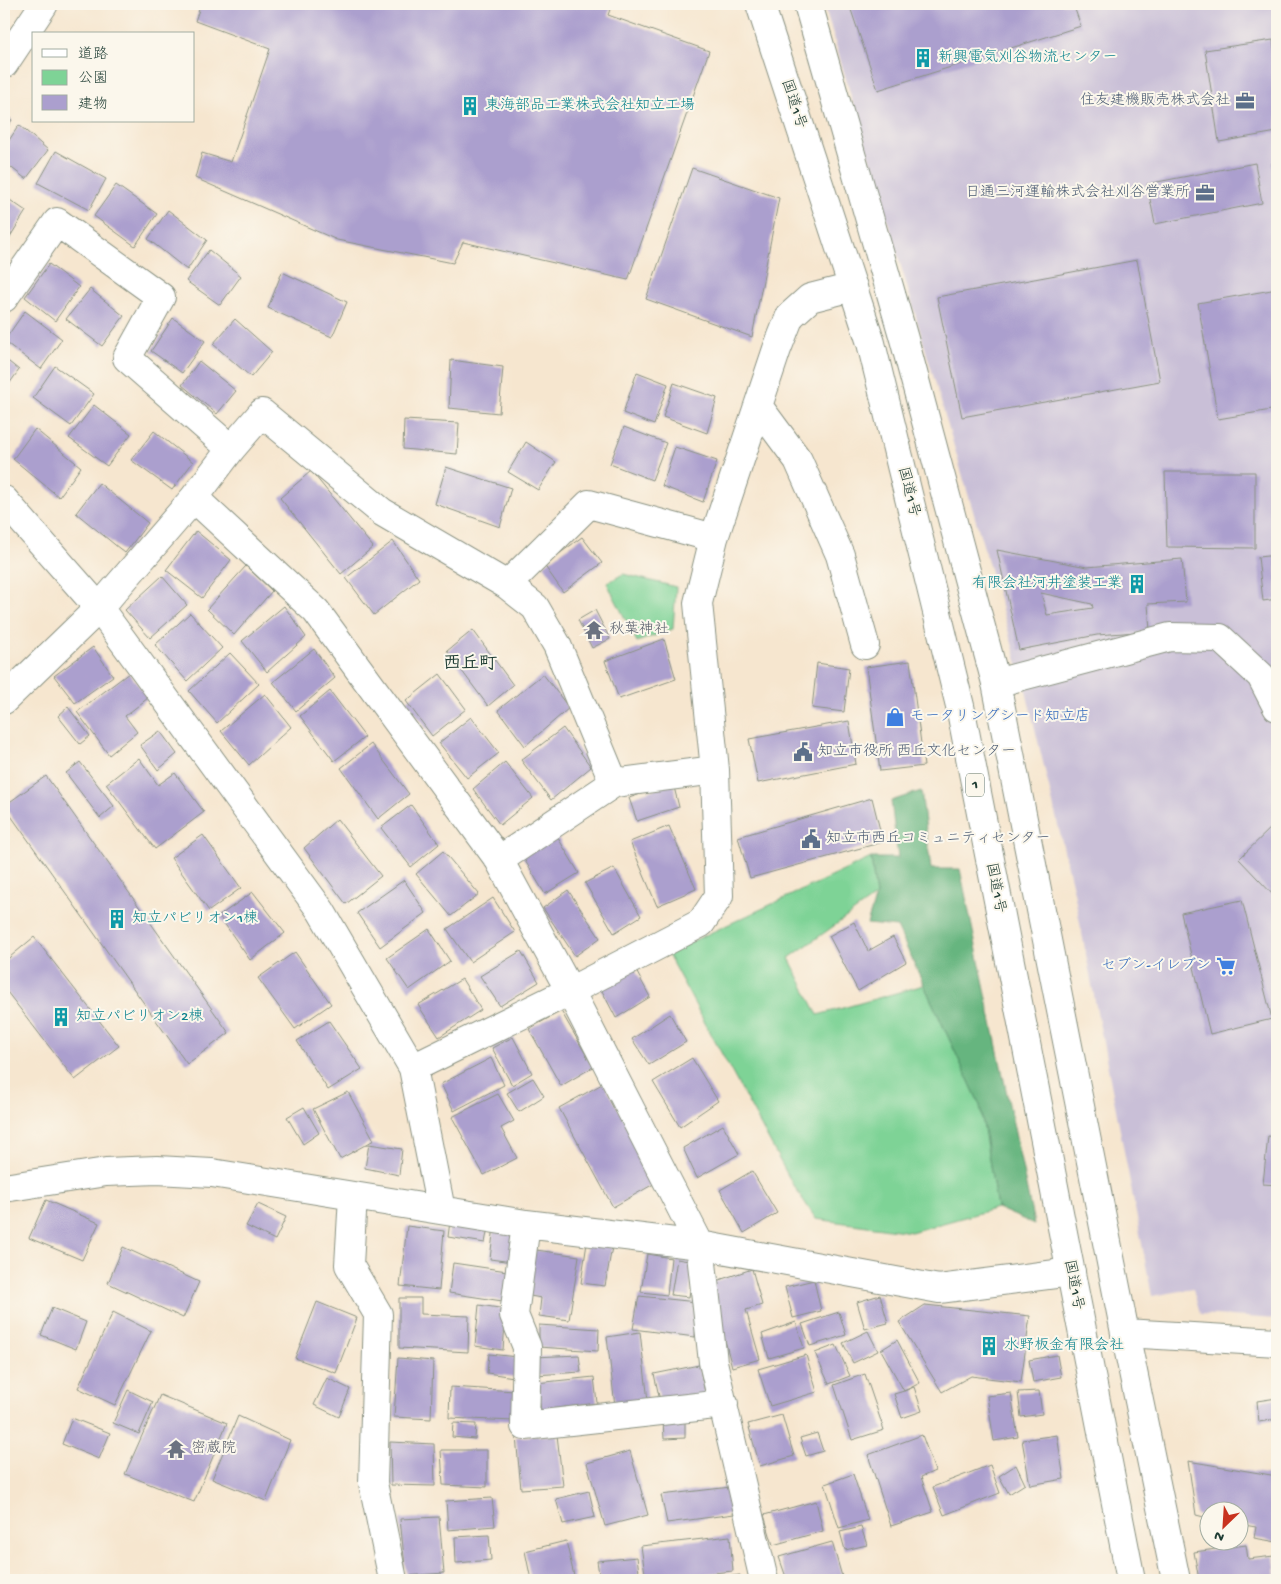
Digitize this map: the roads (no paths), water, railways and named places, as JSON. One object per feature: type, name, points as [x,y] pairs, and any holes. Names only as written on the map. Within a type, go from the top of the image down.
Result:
[{"type":"main road","points":[[4,64],[44,4]]},
{"type":"main road","name":"国道1号","points":[[760,4],[871,343],[960,706],[1131,1580]]},
{"type":"main road","points":[[808,4],[904,339],[996,683],[1176,1580]]},
{"type":"main road","points":[[4,298],[57,222],[161,297],[127,358],[231,448]]},
{"type":"main road","points":[[413,1068],[570,991],[701,923],[719,896],[715,770],[698,603],[714,538],[790,316],[810,298],[853,287]]},
{"type":"main road","points":[[758,406],[798,460],[836,546],[865,646]]},
{"type":"main road","points":[[4,700],[99,608],[194,498],[231,448],[262,413],[382,512],[507,585],[535,607],[557,645],[614,783]]},
{"type":"main road","points":[[194,498],[316,611],[499,860],[570,991],[700,1245],[713,1362],[764,1580]]},
{"type":"main road","points":[[4,500],[99,608],[321,911],[413,1068],[441,1210]]},
{"type":"main road","points":[[507,585],[589,504],[714,538]]},
{"type":"main road","points":[[996,683],[1170,636],[1220,638],[1261,676],[1277,707]]},
{"type":"main road","points":[[499,860],[614,783],[715,770]]},
{"type":"main road","points":[[4,1188],[106,1172],[157,1170],[212,1173],[526,1224],[700,1245],[939,1289],[1071,1272]]},
{"type":"main road","points":[[353,1196],[349,1265],[378,1314],[373,1482],[393,1580]]},
{"type":"main road","points":[[526,1224],[514,1314],[527,1347],[525,1426],[724,1404]]},
{"type":"main road","points":[[1125,1333],[1277,1342]]},
{"type":"place","name":"新興電気刈谷物流センター","points":[[923,58]]},
{"type":"place","name":"住友建機販売株式会社","points":[[1245,101]]},
{"type":"place","name":"東海部品工業株式会社知立工場","points":[[470,106]]},
{"type":"place","name":"日通三河運輸株式会社刈谷営業所","points":[[1205,193]]},
{"type":"place","name":"有限会社河井塗装工業","points":[[1137,584]]},
{"type":"place","name":"秋葉神社","points":[[594,630]]},
{"type":"place","name":"モータリングシード知立店","points":[[895,717]]},
{"type":"place","name":"知立市役所 西丘文化センター","points":[[803,752]]},
{"type":"place","name":"知立市西丘コミュニティセンター","points":[[811,839]]},
{"type":"place","name":"知立パビリオン1棟","points":[[117,919]]},
{"type":"place","name":"セブン-イレブン","points":[[1226,966]]},
{"type":"place","name":"知立パビリオン2棟","points":[[61,1017]]},
{"type":"place","name":"水野板金有限会社","points":[[989,1346]]},
{"type":"place","name":"密蔵院","points":[[176,1449]]},
{"type":"district","name":"西丘町","points":[[470,664]]}]
